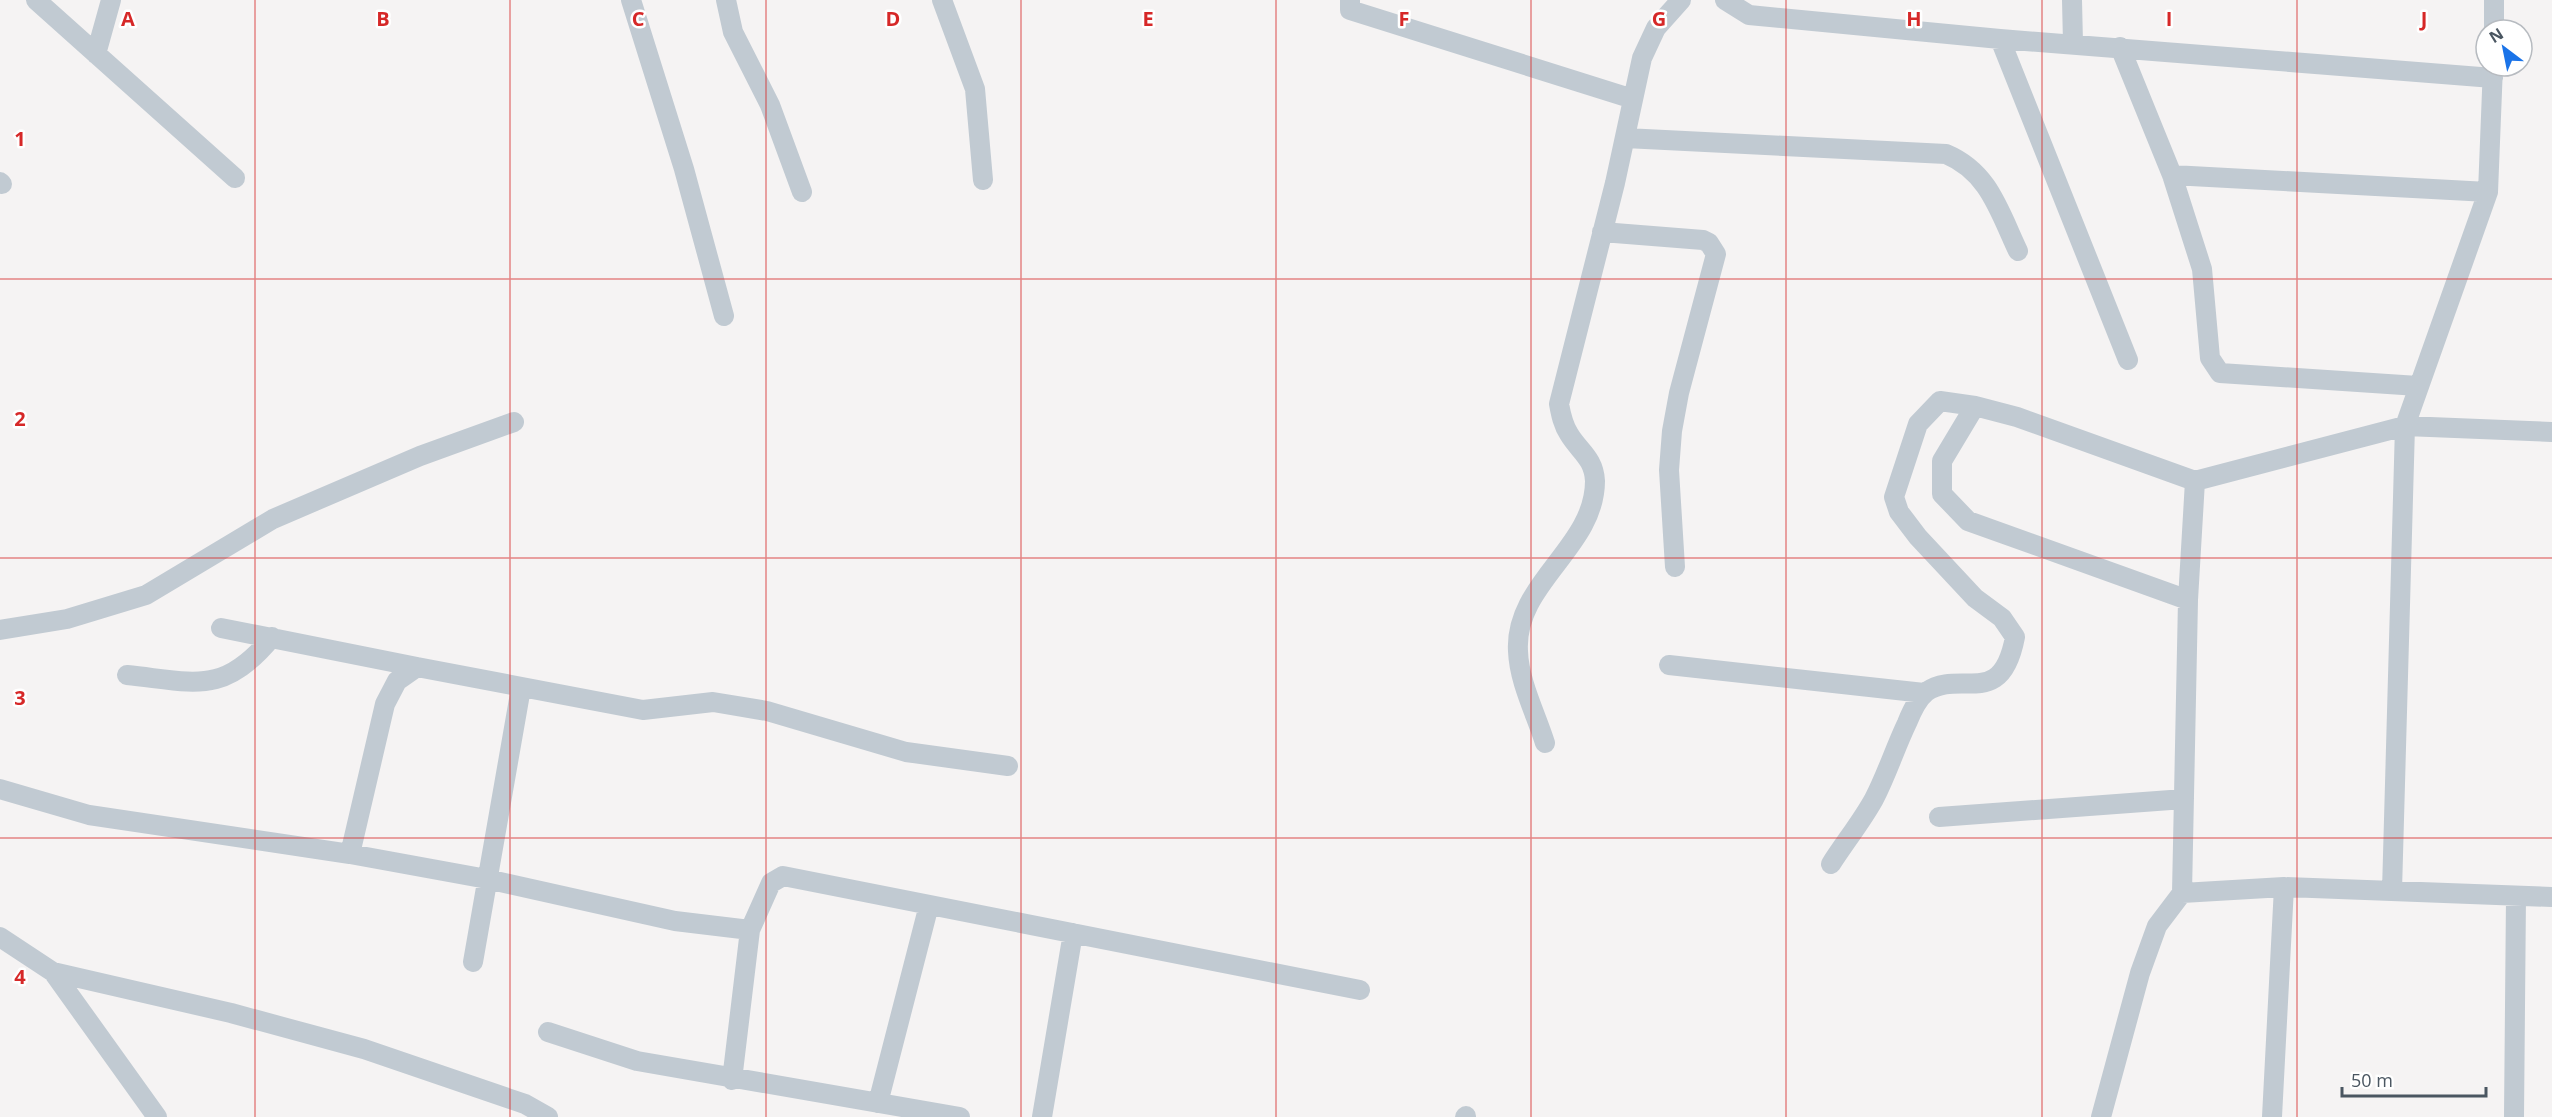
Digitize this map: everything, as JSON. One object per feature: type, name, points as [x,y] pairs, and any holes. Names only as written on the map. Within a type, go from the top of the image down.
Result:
[{"type":"street","points":[[36,0],[235,178]]},
{"type":"street","points":[[96,54],[111,0]]},
{"type":"street","points":[[631,0],[684,169],[724,316]]},
{"type":"street","points":[[726,0],[733,32],[770,105],[802,192]]},
{"type":"street","points":[[942,0],[975,89],[983,180]]},
{"type":"street","points":[[1350,0],[1350,10],[1633,99]]},
{"type":"street","points":[[1545,743],[1520,666],[1518,638],[1529,603],[1581,531],[1591,506],[1595,480],[1591,463],[1565,427],[1559,404],[1648,43],[1665,16],[1682,0]]},
{"type":"street","points":[[1725,0],[1749,15],[2000,39],[2474,71]]},
{"type":"street","points":[[2072,0],[2073,43]]},
{"type":"street","points":[[2493,18],[2494,0]]},
{"type":"street","points":[[2000,39],[2128,360]]},
{"type":"street","points":[[2120,47],[2172,175],[2202,269],[2210,358],[2220,373],[2418,386]]},
{"type":"street","points":[[2392,891],[2405,426],[2488,192],[2493,78]]},
{"type":"street","points":[[1625,138],[1946,154],[1968,165],[1982,178],[2018,251]]},
{"type":"street","points":[[2172,175],[2488,192]]},
{"type":"street","points":[[1602,232],[1703,240],[1709,243],[1716,254],[1679,393],[1672,431],[1669,470],[1675,567]]},
{"type":"street","points":[[1831,864],[1873,801],[1912,712],[1924,693],[1938,686],[1977,685],[1998,676],[2012,657],[2015,637],[2002,618],[1975,598],[1918,537],[1899,512],[1894,497],[1918,424],[1940,401],[1975,406],[2017,417],[2195,480],[2405,426],[2552,432]]},
{"type":"street","points":[[1975,406],[1942,461],[1942,494],[1968,521],[2188,600]]},
{"type":"street","points":[[0,630],[67,619],[146,595],[273,519],[420,456],[514,422]]},
{"type":"street","points":[[2101,1117],[2140,973],[2157,926],[2182,893],[2188,600],[2195,480]]},
{"type":"street","points":[[221,628],[643,710],[713,702],[768,711],[906,752],[1008,766]]},
{"type":"street","points":[[127,675],[205,683],[222,679],[254,660],[272,638]]},
{"type":"street","points":[[1669,665],[1924,693]]},
{"type":"street","points":[[350,854],[385,704],[397,681],[417,667]]},
{"type":"street","points":[[473,962],[521,688]]},
{"type":"street","points":[[0,789],[89,815],[350,854],[487,879],[675,921],[750,930]]},
{"type":"street","points":[[1939,817],[2184,799]]},
{"type":"street","points":[[732,1080],[750,930],[771,883],[783,876],[1360,990]]},
{"type":"street","points":[[2272,1117],[2284,887]]},
{"type":"street","points":[[2182,893],[2284,887],[2552,897]]},
{"type":"street","points":[[2514,1117],[2516,896]]},
{"type":"street","points":[[878,1103],[928,904]]},
{"type":"street","points":[[1042,1117],[1073,933]]},
{"type":"street","points":[[0,937],[53,972],[231,1013],[364,1049],[525,1104],[548,1117]]},
{"type":"street","points":[[53,972],[157,1117]]},
{"type":"street","points":[[548,1032],[637,1061],[732,1080],[960,1117]]}]
